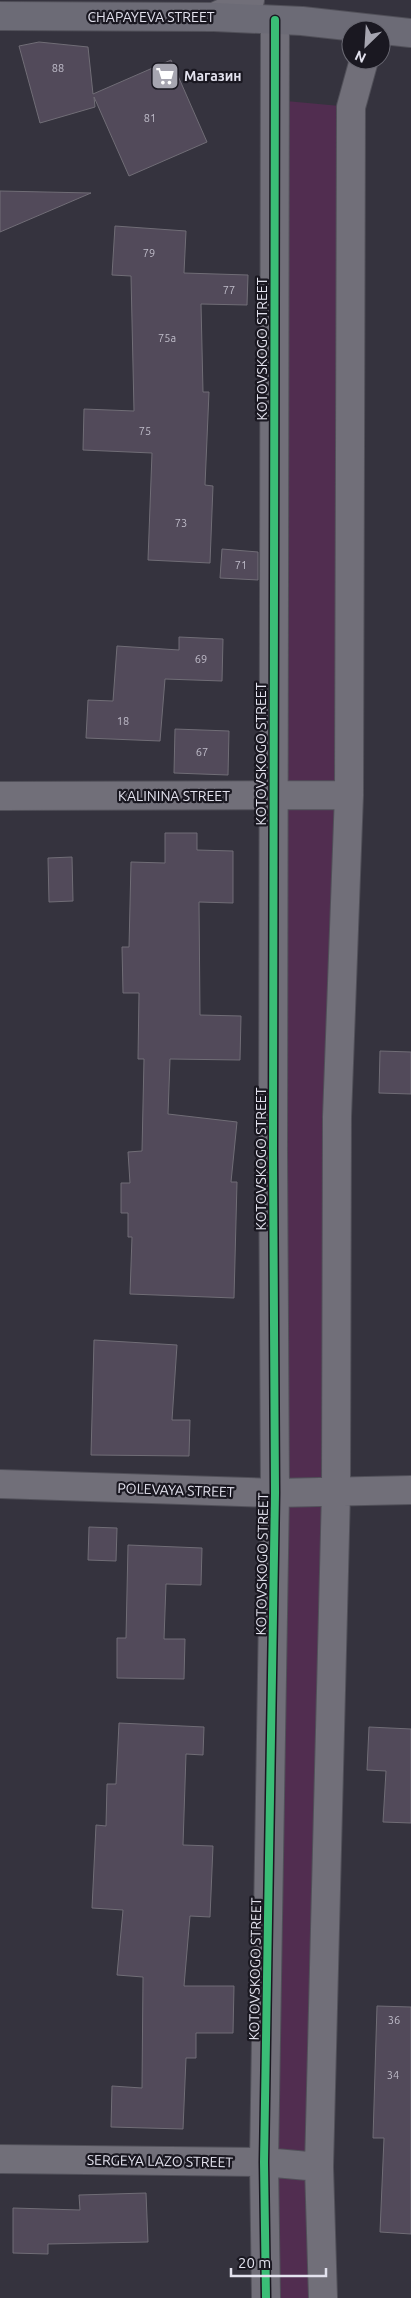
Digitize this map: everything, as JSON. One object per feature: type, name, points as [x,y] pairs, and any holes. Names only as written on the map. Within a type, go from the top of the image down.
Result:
[{"type":"street","points":[[214,17],[250,0]]},
{"type":"street","name":"CHAPAYEVA STREET","points":[[0,16],[214,17],[302,21],[341,25]]},
{"type":"street","name":"KOTOVSKOGO STREET","points":[[266,2298],[264,2162],[276,1493],[272,1151],[275,20]]},
{"type":"street","name":"CHAPAYEVA STREET","points":[[391,30],[411,32]]},
{"type":"street","points":[[323,2298],[319,2167],[336,1492],[338,1117],[349,795],[351,107],[361,70]]},
{"type":"street","name":"KALININA STREET","points":[[0,796],[274,797],[349,795]]},
{"type":"street","name":"POLEVAYA STREET","points":[[0,1484],[276,1493],[411,1490]]},
{"type":"street","name":"SERGEYA LAZO STREET","points":[[0,2159],[264,2162],[319,2167]]},
{"type":"shaded area","points":[[275,100],[351,107],[323,2298],[265,2298]]},
{"type":"building","points":[[39,42],[88,47],[93,94],[171,60],[207,142],[129,176],[94,97],[95,107],[40,123],[19,46]]},
{"type":"building","points":[[0,191],[91,193],[0,232]]},
{"type":"building","points":[[115,226],[186,231],[184,273],[248,275],[247,305],[201,304],[203,392],[209,392],[205,485],[213,486],[210,563],[148,560],[152,453],[83,450],[84,409],[134,411],[131,276],[112,275]]},
{"type":"building","points":[[222,549],[258,552],[258,580],[220,578]]},
{"type":"building","points":[[179,637],[223,639],[222,681],[165,679],[160,741],[86,738],[88,700],[113,701],[117,646],[179,650]]},
{"type":"building","points":[[175,729],[229,731],[228,775],[174,773]]},
{"type":"building","points":[[165,833],[197,833],[197,850],[233,851],[233,903],[199,902],[200,1015],[241,1016],[240,1060],[170,1059],[168,1114],[237,1122],[231,1182],[237,1182],[234,1298],[130,1294],[132,1237],[128,1237],[128,1213],[121,1213],[121,1183],[130,1183],[128,1152],[142,1151],[144,1059],[138,1059],[139,993],[123,993],[122,947],[129,947],[131,862],[165,863]]},
{"type":"building","points":[[72,857],[73,901],[49,902],[48,858]]},
{"type":"building","points":[[380,1051],[411,1052],[411,1094],[379,1093]]},
{"type":"building","points":[[94,1340],[177,1345],[172,1420],[190,1420],[189,1456],[91,1455]]},
{"type":"building","points":[[89,1527],[117,1528],[116,1561],[88,1560]]},
{"type":"building","points":[[128,1545],[202,1548],[201,1585],[166,1584],[164,1639],[185,1639],[184,1679],[117,1678],[117,1638],[126,1638]]},
{"type":"building","points":[[119,1723],[204,1727],[203,1755],[186,1754],[183,1845],[213,1846],[210,1917],[190,1916],[184,1986],[234,1986],[233,2033],[196,2033],[196,2058],[186,2058],[183,2129],[111,2127],[112,2086],[142,2088],[143,1977],[117,1975],[123,1910],[92,1908],[96,1825],[106,1826],[107,1784],[116,1784]]},
{"type":"building","points":[[369,1727],[411,1729],[411,1823],[383,1822],[386,1771],[367,1770]]},
{"type":"building","points":[[377,2006],[411,2007],[411,2234],[380,2232],[384,2138],[373,2138]]},
{"type":"building","points":[[146,2193],[148,2242],[48,2244],[48,2254],[13,2253],[13,2208],[80,2210],[79,2195]]},
{"type":"cycle path","points":[[266,2298],[264,2162],[275,1493],[273,1151],[275,20]]},
{"type":"place","name":"Магазин","points":[[165,76]]}]
